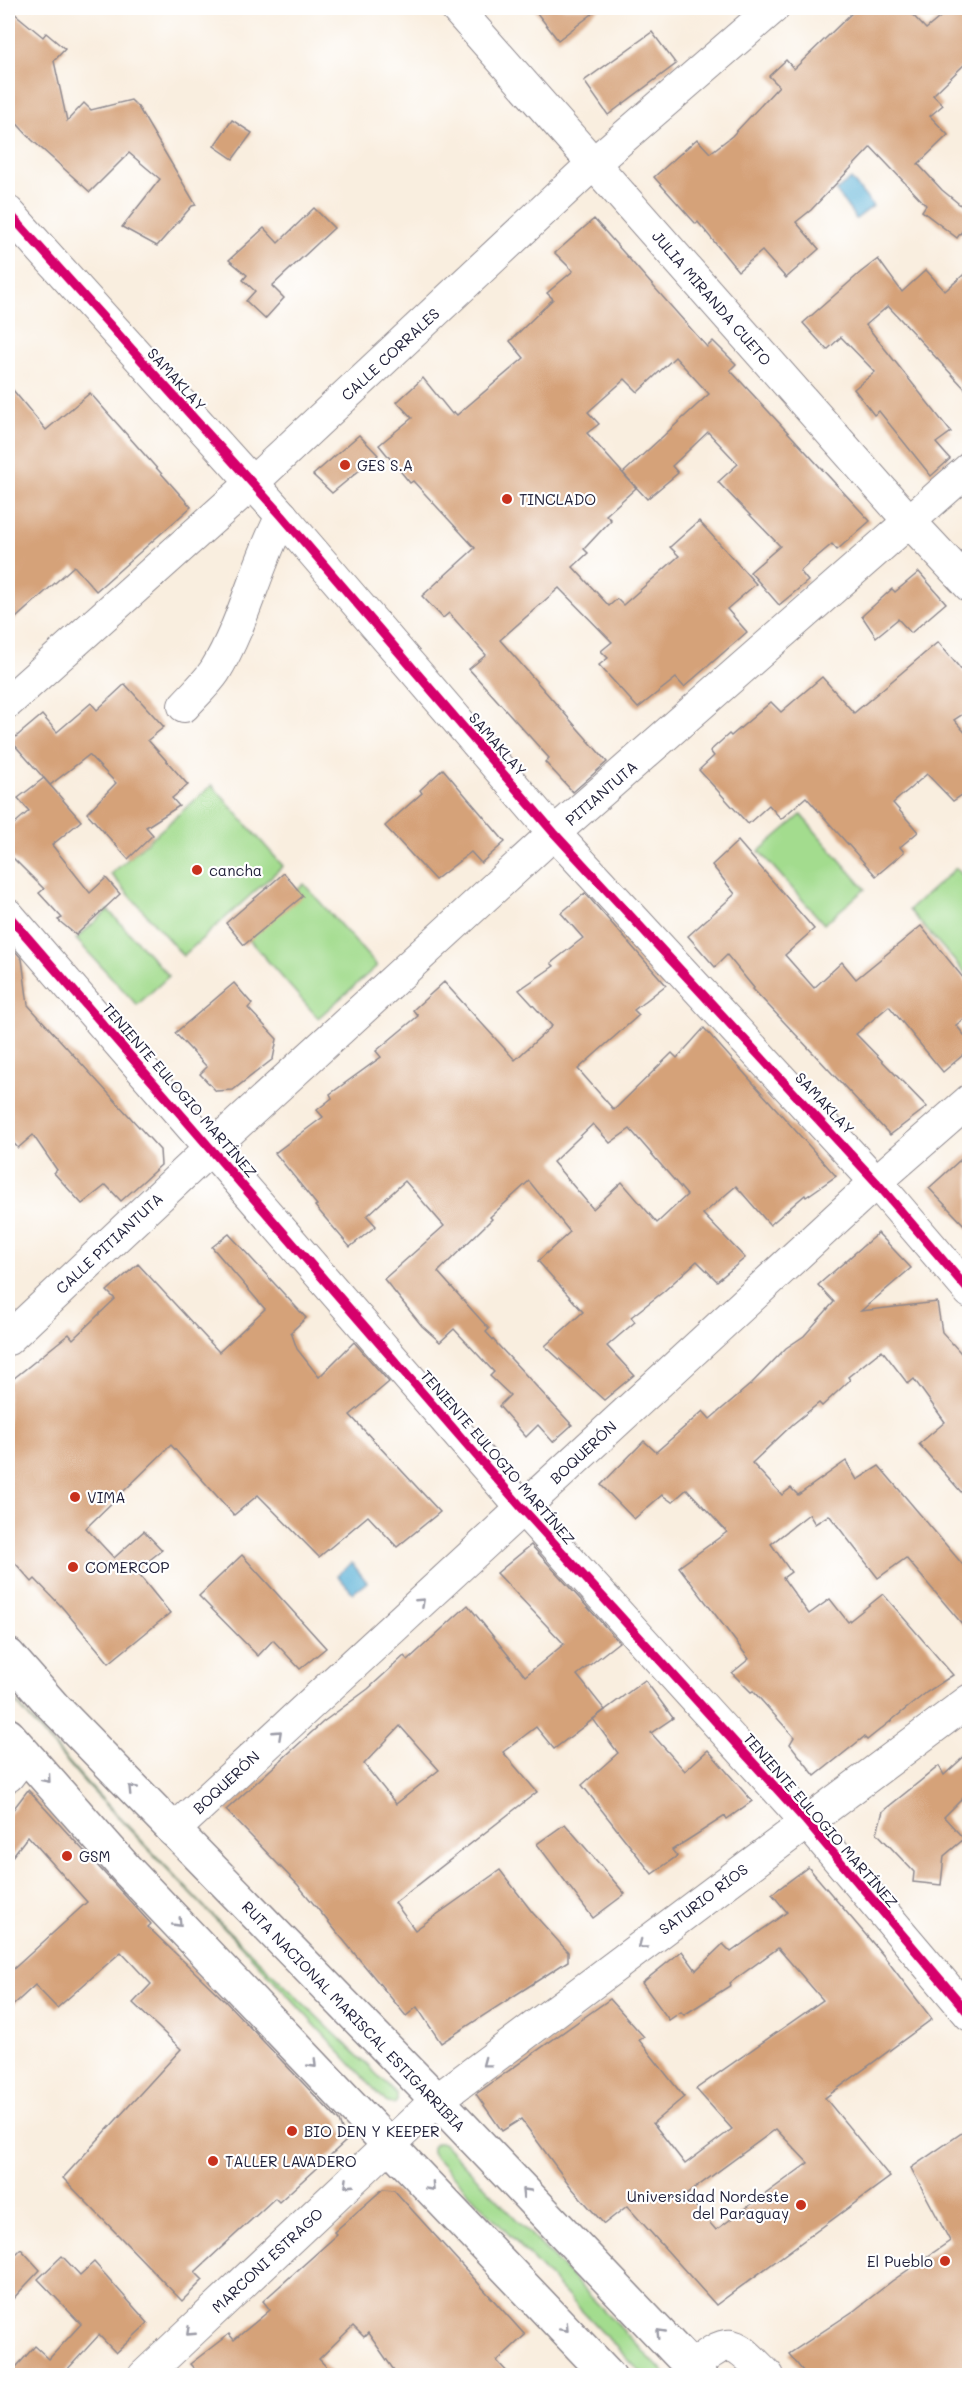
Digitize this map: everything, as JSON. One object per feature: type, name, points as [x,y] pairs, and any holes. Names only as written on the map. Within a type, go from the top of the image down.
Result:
[{"type":"highway","name":"RUTA NACIONAL MARISCAL ESTIGARRIBIA","points":[[8,1655],[53,1706],[173,1831],[437,2100],[696,2371]]},
{"type":"highway","points":[[13,1755],[391,2144],[609,2376]]},
{"type":"street","name":"JULIA MIRANDA CUETO","points":[[456,8],[969,586]]},
{"type":"street","name":"CALLE CORRALES","points":[[8,702],[251,484],[594,163],[773,8]]},
{"type":"street","name":"SAMAKLAY","points":[[8,212],[282,516],[555,833],[876,1182],[969,1292]]},
{"type":"street","name":"PITIANTUTA","points":[[211,1148],[555,833],[969,468]]},
{"type":"street","points":[[184,706],[214,671],[237,624],[266,546],[282,516]]},
{"type":"street","name":"TENIENTE EULOGIO MARTÍNEZ","points":[[8,915],[522,1508],[806,1821],[969,2015]]},
{"type":"street","name":"BOQUERÓN","points":[[173,1831],[876,1182],[969,1100]]},
{"type":"street","name":"CALLE PITIANTUTA","points":[[8,1339],[211,1148]]},
{"type":"street","name":"SATURIO RÍOS","points":[[391,2144],[437,2100],[969,1700]]},
{"type":"street","name":"MARCONI ESTRAGO","points":[[144,2376],[391,2144]]},
{"type":"street","points":[[696,2371],[715,2348],[726,2344],[747,2355],[768,2376]]},
{"type":"green space","name":"cancha","points":[[212,785],[283,866],[183,956],[111,874]]},
{"type":"green space","points":[[801,815],[865,889],[824,924],[759,851]]},
{"type":"green space","points":[[956,868],[969,882],[969,977],[909,910]]},
{"type":"green space","name":"cancha","points":[[304,884],[377,966],[318,1018],[245,935]]},
{"type":"green space","points":[[108,910],[169,976],[137,1005],[76,939]]},
{"type":"green space","points":[[8,1693],[87,1783],[212,1915],[397,2094],[397,2101],[394,2104],[387,2103],[265,1971],[86,1784]]},
{"type":"green space","points":[[436,2143],[443,2143],[666,2375],[643,2375],[432,2154],[432,2147]]},
{"type":"water","points":[[851,179],[873,206],[856,219],[836,191]]},
{"type":"water","points":[[352,1563],[367,1582],[353,1593],[337,1575]]},
{"type":"building","points":[[8,8],[43,37],[46,33],[65,49],[54,61],[67,121],[84,103],[91,110],[131,100],[138,107],[196,205],[192,206],[157,246],[122,227],[160,179],[129,153],[90,192],[32,140],[8,114]]},
{"type":"building","points":[[533,8],[600,8],[558,40]]},
{"type":"building","points":[[857,8],[906,8],[926,29],[951,8],[969,8],[969,60],[933,95],[943,105],[930,116],[948,135],[918,164],[942,190],[969,212],[969,222],[957,238],[922,211],[926,205],[871,147],[811,210],[796,222],[819,249],[786,278],[762,251],[738,271],[698,222],[696,224],[654,177],[697,139],[710,153],[732,136],[779,86],[769,76],[786,60],[794,69]]},
{"type":"building","points":[[652,32],[676,64],[608,115],[584,81]]},
{"type":"building","points":[[232,120],[252,133],[233,159],[214,146]]},
{"type":"building","points":[[314,208],[334,228],[272,286],[284,298],[265,319],[246,301],[255,291],[243,280],[247,275],[229,260],[264,228],[278,243]]},
{"type":"building","points":[[594,219],[707,347],[713,341],[736,364],[730,370],[870,521],[837,550],[832,544],[800,571],[808,581],[779,605],[750,572],[780,546],[718,482],[738,464],[708,432],[672,466],[678,473],[647,499],[623,473],[709,394],[675,357],[638,392],[625,379],[588,412],[599,424],[587,433],[636,488],[606,515],[611,520],[584,549],[588,553],[573,567],[609,606],[617,599],[623,605],[679,556],[670,547],[699,521],[756,584],[727,609],[747,632],[684,687],[676,678],[638,708],[599,665],[608,658],[601,651],[612,642],[559,588],[500,640],[607,762],[573,792],[545,762],[549,758],[469,669],[486,655],[449,613],[443,618],[422,596],[475,548],[413,481],[410,483],[379,445],[412,418],[397,402],[423,378],[452,414],[454,412],[457,415],[524,358],[510,341],[553,299],[547,293],[573,271],[555,253]]},
{"type":"building","points":[[878,259],[902,292],[926,270],[945,291],[969,270],[969,393],[888,306],[866,325],[951,432],[936,443],[950,459],[931,476],[879,411],[874,415],[854,389],[875,372],[841,337],[827,350],[803,323]]},
{"type":"building","points":[[8,384],[46,430],[90,393],[191,507],[96,591],[74,566],[8,625]]},
{"type":"building","name":"GES S.A","points":[[359,435],[378,455],[332,493],[313,475]]},
{"type":"building","points":[[919,572],[946,603],[911,633],[898,619],[876,637],[862,616],[892,589],[895,592]]},
{"type":"building","points":[[938,642],[969,679],[969,710],[954,720],[969,737],[969,790],[953,801],[927,774],[893,803],[918,832],[900,847],[904,852],[876,876],[806,797],[781,819],[769,805],[748,824],[699,770],[714,756],[710,751],[771,702],[781,712],[822,677],[854,713]]},
{"type":"building","points":[[125,684],[164,727],[148,740],[188,785],[172,798],[179,806],[146,827],[153,835],[128,859],[87,813],[116,783],[89,755],[50,785],[11,741],[42,715],[57,732],[91,703],[97,710]]},
{"type":"building","points":[[443,769],[505,842],[481,863],[471,852],[435,880],[385,826],[422,793],[420,790]]},
{"type":"building","points":[[44,778],[81,821],[52,845],[90,893],[106,878],[120,894],[76,935],[58,920],[62,918],[39,893],[44,889],[8,853],[8,829],[29,811],[18,798]]},
{"type":"building","points":[[738,841],[814,929],[785,955],[814,988],[842,962],[856,979],[921,926],[969,985],[969,1015],[956,1025],[969,1041],[969,1050],[943,1072],[889,1006],[856,1034],[927,1107],[890,1135],[753,989],[727,955],[715,967],[688,936],[735,894],[712,865]]},
{"type":"building","points":[[284,873],[303,896],[244,945],[226,923]]},
{"type":"building","points":[[585,893],[666,985],[634,1010],[639,1015],[578,1069],[614,1110],[672,1053],[677,1058],[704,1028],[836,1176],[806,1197],[805,1195],[770,1225],[736,1186],[703,1214],[745,1258],[717,1281],[697,1261],[631,1317],[635,1322],[607,1346],[634,1375],[604,1400],[545,1346],[583,1312],[538,1261],[570,1232],[529,1181],[490,1217],[492,1219],[438,1272],[489,1329],[486,1332],[572,1425],[553,1442],[538,1425],[526,1437],[499,1406],[510,1395],[490,1376],[494,1372],[454,1329],[440,1342],[422,1326],[384,1279],[444,1226],[405,1181],[367,1216],[376,1226],[350,1247],[275,1153],[323,1117],[317,1110],[332,1098],[330,1094],[381,1057],[376,1051],[418,1016],[413,1010],[444,982],[515,1060],[552,1026],[519,990],[554,966],[551,963],[583,938],[561,913]],"holes":[[[593,1124],[610,1143],[630,1129],[687,1195],[657,1223],[622,1182],[593,1209],[553,1162]]]},
{"type":"building","points":[[16,952],[22,959],[28,1005],[160,1150],[161,1165],[121,1201],[106,1185],[82,1204],[54,1173],[57,1170],[33,1135],[18,1148],[8,1137],[8,953]]},
{"type":"building","points":[[234,983],[252,1004],[248,1008],[277,1039],[273,1059],[233,1090],[216,1091],[200,1074],[207,1067],[175,1033]]},
{"type":"building","points":[[969,1152],[969,1230],[929,1188]]},
{"type":"building","points":[[878,1233],[911,1268],[861,1311],[937,1302],[942,1332],[969,1362],[969,1501],[919,1444],[945,1422],[914,1379],[908,1384],[882,1350],[848,1377],[850,1380],[822,1406],[819,1403],[793,1424],[752,1463],[782,1495],[791,1488],[798,1495],[846,1461],[857,1480],[879,1466],[969,1572],[969,1632],[906,1558],[878,1578],[829,1515],[815,1524],[809,1514],[771,1544],[791,1572],[783,1578],[809,1614],[830,1599],[848,1622],[883,1594],[953,1675],[927,1692],[867,1740],[864,1737],[815,1776],[790,1744],[794,1737],[753,1691],[751,1692],[732,1673],[749,1659],[679,1567],[727,1532],[687,1489],[672,1502],[662,1495],[634,1519],[601,1485],[644,1441],[656,1452],[703,1411],[710,1419],[751,1384],[786,1348],[804,1336],[834,1302],[818,1285]]},
{"type":"building","points":[[229,1234],[306,1318],[291,1332],[297,1349],[319,1377],[354,1342],[389,1382],[350,1415],[440,1512],[397,1547],[368,1516],[319,1557],[258,1495],[234,1515],[171,1445],[86,1528],[114,1558],[144,1531],[162,1550],[136,1571],[170,1613],[109,1663],[61,1606],[35,1579],[32,1582],[8,1555],[8,1383],[69,1334],[73,1339],[115,1299],[107,1291],[138,1264],[219,1352],[265,1309],[212,1247]]},
{"type":"building","points":[[531,1545],[619,1642],[577,1675],[605,1710],[554,1749],[536,1727],[503,1752],[537,1792],[395,1903],[415,1930],[500,1870],[532,1912],[568,1952],[568,1961],[441,2043],[417,2007],[406,2016],[298,1885],[226,1810],[323,1722],[368,1689],[404,1656],[408,1660],[468,1605],[525,1676],[564,1644],[497,1573]],"holes":[[[400,1726],[439,1770],[396,1804],[364,1764]]]},
{"type":"building","points":[[242,1555],[326,1648],[300,1669],[273,1640],[258,1656],[199,1596]]},
{"type":"building","points":[[645,1680],[673,1718],[651,1733],[685,1771],[708,1750],[752,1801],[727,1819],[725,1816],[672,1850],[677,1856],[652,1874],[582,1785],[618,1753],[593,1719]]},
{"type":"building","points":[[969,1752],[969,1792],[944,1817],[964,1839],[944,1856],[941,1885],[913,1882],[914,1872],[877,1833],[883,1811],[939,1766],[944,1775]]},
{"type":"building","points":[[28,1790],[151,1924],[148,1927],[225,2001],[339,2121],[346,2141],[279,2202],[275,2198],[195,2272],[203,2280],[182,2301],[63,2178],[181,2049],[133,2003],[151,1984],[121,1952],[57,2008],[35,1985],[8,2010],[8,1974],[87,1902],[28,1836],[8,1862],[8,1816]]},
{"type":"building","points":[[565,1824],[625,1894],[593,1918],[537,1844]]},
{"type":"building","points":[[808,1867],[883,1955],[932,2019],[825,2098],[890,2177],[716,2305],[627,2206],[604,2224],[571,2187],[521,2119],[502,2131],[476,2094],[610,1999],[644,2037],[639,2040],[684,2097],[653,2123],[685,2164],[732,2129],[696,2089],[823,2000],[778,1948],[730,1983],[731,1985],[684,2015],[681,2012],[669,2020],[642,1983],[682,1951],[696,1970],[723,1944],[731,1952],[787,1912],[772,1894]],"holes":[[[776,2129],[808,2163],[716,2230],[686,2195]]]},
{"type":"building","name":"El Pueblo","points":[[969,2128],[969,2376],[807,2376],[789,2354],[855,2310],[950,2241],[911,2168]]},
{"type":"building","points":[[383,2189],[394,2190],[525,2335],[497,2361],[511,2376],[398,2376],[368,2333],[364,2337],[353,2326],[319,2359],[335,2376],[201,2376],[190,2364],[229,2334],[234,2340],[270,2310],[263,2301],[337,2235],[334,2232]]},
{"type":"building","points":[[21,2249],[40,2270],[8,2304],[8,2262]]},
{"type":"building","points":[[62,2256],[80,2275],[94,2262],[148,2323],[116,2353],[99,2335],[64,2373],[66,2376],[8,2376],[35,2346],[49,2359],[81,2324],[38,2279]]},
{"type":"cycle path","points":[[8,212],[282,516],[554,833],[876,1182],[970,1292]]},
{"type":"cycle path","points":[[8,915],[522,1508],[806,1821],[970,2015]]},
{"type":"place","name":"GES S.A","points":[[345,465]]},
{"type":"place","name":"TINCLADO","points":[[507,499]]},
{"type":"place","name":"cancha","points":[[197,870]]},
{"type":"place","name":"VIMA","points":[[75,1497]]},
{"type":"place","name":"COMERCOP","points":[[73,1567]]},
{"type":"place","name":"GSM","points":[[67,1856]]},
{"type":"place","name":"BIO DEN Y KEEPER","points":[[292,2131]]},
{"type":"place","name":"TALLER LAVADERO","points":[[213,2161]]},
{"type":"place","name":"Universidad Nordeste del Paraguay","points":[[801,2205]]},
{"type":"place","name":"El Pueblo","points":[[945,2261]]}]
